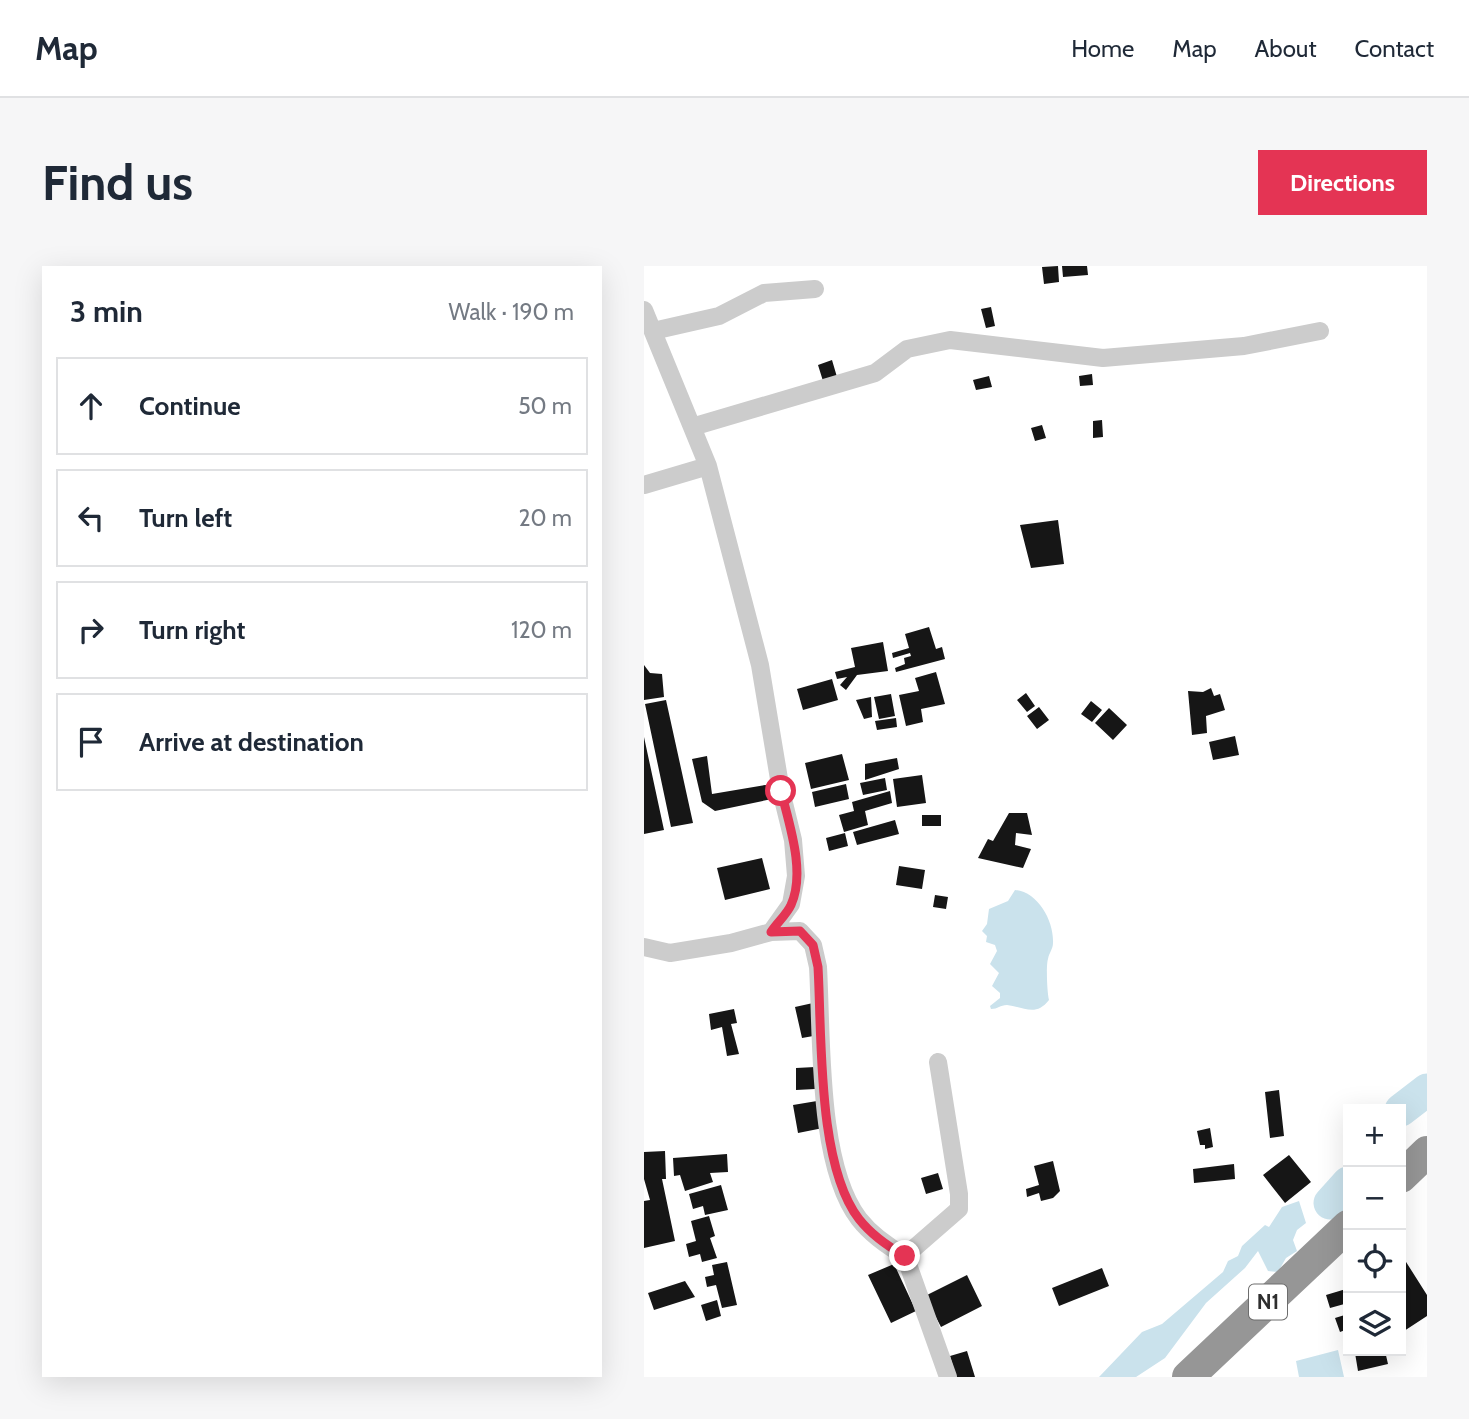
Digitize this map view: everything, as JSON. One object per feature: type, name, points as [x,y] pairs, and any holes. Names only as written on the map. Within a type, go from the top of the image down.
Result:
[{"type":"highway","points":[[1406,1172],[1427,1152]]},
{"type":"highway","name":"N1","points":[[1188,1377],[1344,1230]]},
{"type":"street","points":[[653,331],[719,316],[764,293],[815,289]]},
{"type":"street","points":[[644,310],[708,466],[760,665],[781,791],[793,839],[796,876],[792,904],[771,932]]},
{"type":"street","points":[[692,427],[875,373],[907,349],[950,340],[1103,358],[1233,348],[1320,331]]},
{"type":"street","points":[[644,485],[708,466]]},
{"type":"street","points":[[644,947],[670,953],[731,943],[771,932],[800,931],[813,945],[818,967],[830,1136],[842,1188],[859,1219],[905,1256],[948,1377]]},
{"type":"street","points":[[905,1256],[959,1209],[938,1062]]},
{"type":"water","points":[[1015,890],[1031,896],[1037,902],[1047,917],[1053,934],[1047,967],[1049,1000],[1034,1010],[1007,1005],[991,1009],[990,1006],[1000,998],[1000,993],[992,986],[999,973],[990,964],[997,951],[995,945],[986,942],[987,936],[982,931],[987,924],[989,909],[1008,901]]},
{"type":"water","points":[[1299,1201],[1306,1223],[1297,1230],[1293,1240],[1297,1251],[1286,1258],[1278,1272],[1268,1271],[1258,1251],[1245,1268],[1206,1303],[1165,1358],[1136,1377],[1099,1377],[1142,1332],[1162,1324],[1223,1272],[1228,1261],[1238,1256],[1242,1246],[1265,1225],[1269,1227],[1282,1207]]},
{"type":"water","points":[[1338,1350],[1344,1377],[1299,1377],[1296,1361]]},
{"type":"building","points":[[1058,266],[1059,282],[1044,284],[1042,267]]},
{"type":"building","points":[[1062,266],[1087,266],[1088,275],[1063,277]]},
{"type":"building","points":[[991,307],[995,326],[986,328],[981,309]]},
{"type":"building","points":[[832,360],[837,377],[823,381],[818,365]]},
{"type":"building","points":[[1092,374],[1093,385],[1080,386],[1079,376]]},
{"type":"building","points":[[989,376],[992,387],[976,390],[973,380]]},
{"type":"building","points":[[1102,420],[1103,437],[1093,438],[1093,421]]},
{"type":"building","points":[[1042,425],[1046,438],[1035,441],[1031,428]]},
{"type":"building","points":[[1058,520],[1064,564],[1031,568],[1020,525]]},
{"type":"building","points":[[929,627],[936,649],[942,647],[945,659],[896,672],[895,668],[905,664],[904,658],[911,656],[910,653],[893,658],[892,653],[909,648],[905,634]]},
{"type":"building","points":[[883,642],[888,671],[857,675],[846,690],[840,685],[847,677],[837,679],[835,672],[855,667],[851,648]]},
{"type":"building","points":[[644,665],[650,673],[662,674],[664,697],[644,700]]},
{"type":"building","points":[[936,672],[945,704],[921,709],[923,722],[906,726],[899,695],[919,691],[915,678]]},
{"type":"building","points":[[832,679],[838,700],[803,710],[797,689]]},
{"type":"building","points":[[1211,688],[1214,696],[1220,694],[1225,710],[1206,716],[1207,733],[1192,735],[1188,691],[1203,692]]},
{"type":"building","points":[[1026,693],[1035,706],[1027,712],[1017,700]]},
{"type":"building","points":[[891,694],[895,716],[879,719],[874,697]]},
{"type":"building","points":[[871,697],[872,717],[864,719],[856,700]]},
{"type":"building","points":[[666,700],[693,823],[671,827],[645,704]]},
{"type":"building","points":[[1091,701],[1102,710],[1092,722],[1081,714]]},
{"type":"building","points":[[1039,707],[1049,720],[1037,729],[1027,716]]},
{"type":"building","points":[[1109,708],[1127,725],[1113,740],[1095,723]]},
{"type":"building","points":[[896,718],[897,727],[877,730],[875,721]]},
{"type":"building","points":[[1235,736],[1239,755],[1213,760],[1209,742]]},
{"type":"building","points":[[644,737],[664,830],[644,834]]},
{"type":"building","points":[[842,754],[849,780],[811,789],[805,763]]},
{"type":"building","points":[[707,756],[712,794],[765,785],[770,786],[772,799],[715,811],[702,802],[692,759]]},
{"type":"building","points":[[897,758],[899,769],[865,780],[865,764]]},
{"type":"building","points":[[922,775],[926,803],[897,807],[893,779]]},
{"type":"building","points":[[885,778],[887,790],[863,795],[860,783]]},
{"type":"building","points":[[846,784],[849,799],[815,807],[812,792]]},
{"type":"building","points":[[890,791],[892,803],[865,811],[868,825],[844,832],[839,815],[854,811],[852,802]]},
{"type":"building","points":[[1009,813],[1027,813],[1032,835],[1016,833],[1015,845],[1031,849],[1023,868],[978,858],[988,839],[993,841]]},
{"type":"building","points":[[922,815],[941,815],[941,826],[922,826]]},
{"type":"building","points":[[895,820],[899,834],[857,845],[853,832]]},
{"type":"building","points":[[845,833],[848,846],[829,851],[826,838]]},
{"type":"building","points":[[762,858],[770,889],[725,900],[717,868]]},
{"type":"building","points":[[899,866],[925,870],[922,889],[896,885]]},
{"type":"building","points":[[935,895],[948,897],[946,909],[933,907]]},
{"type":"building","points":[[813,1003],[819,1035],[802,1038],[795,1007]]},
{"type":"building","points":[[734,1009],[737,1023],[731,1024],[739,1054],[727,1056],[722,1027],[711,1030],[709,1014]]},
{"type":"building","points":[[815,1067],[815,1089],[796,1090],[796,1068]]},
{"type":"building","points":[[1279,1090],[1284,1136],[1270,1138],[1265,1092]]},
{"type":"building","points":[[817,1101],[823,1128],[798,1133],[793,1105]]},
{"type":"building","points":[[1210,1128],[1213,1147],[1205,1149],[1205,1145],[1200,1145],[1197,1131]]},
{"type":"building","points":[[665,1151],[666,1179],[662,1179],[675,1241],[644,1248],[644,1201],[650,1200],[644,1179],[644,1152]]},
{"type":"building","points":[[727,1154],[728,1172],[710,1173],[713,1182],[685,1191],[680,1175],[674,1176],[673,1158]]},
{"type":"building","points":[[1289,1155],[1311,1182],[1285,1203],[1263,1175]]},
{"type":"building","points":[[1053,1161],[1060,1191],[1053,1198],[1041,1201],[1039,1193],[1027,1197],[1026,1189],[1039,1185],[1034,1166]]},
{"type":"building","points":[[1234,1164],[1235,1179],[1194,1183],[1193,1169]]},
{"type":"building","points":[[938,1173],[943,1189],[926,1194],[921,1178]]},
{"type":"building","points":[[721,1185],[728,1210],[705,1215],[703,1206],[693,1209],[689,1194]]},
{"type":"building","points":[[709,1216],[715,1236],[710,1238],[717,1258],[702,1262],[700,1254],[689,1257],[686,1244],[696,1241],[691,1221]]},
{"type":"building","points":[[727,1262],[737,1305],[722,1308],[716,1285],[707,1287],[705,1277],[714,1275],[712,1265]]},
{"type":"building","points":[[1406,1262],[1427,1295],[1427,1316],[1406,1330]]},
{"type":"building","points":[[894,1264],[916,1311],[891,1323],[868,1275]]},
{"type":"building","points":[[1102,1268],[1109,1286],[1059,1306],[1052,1288]]},
{"type":"building","points":[[967,1275],[982,1306],[941,1327],[925,1296]]},
{"type":"building","points":[[685,1281],[695,1297],[654,1310],[648,1293]]},
{"type":"building","points":[[1343,1290],[1343,1304],[1330,1308],[1326,1295]]},
{"type":"building","points":[[717,1300],[721,1316],[706,1321],[701,1305]]},
{"type":"building","points":[[1343,1316],[1343,1331],[1340,1332],[1335,1318]]},
{"type":"building","points":[[967,1351],[975,1377],[956,1377],[950,1356]]},
{"type":"building","points":[[1356,1356],[1386,1356],[1388,1364],[1358,1371]]},
{"type":"waterway","points":[[1406,1106],[1427,1090]]},
{"type":"waterway","points":[[1330,1203],[1343,1189]]},
{"type":"route","points":[[781,791],[793,839],[796,876],[792,904],[771,932],[800,931],[813,945],[818,967],[831,1148],[842,1188],[859,1219],[883,1241],[905,1256]]}]
